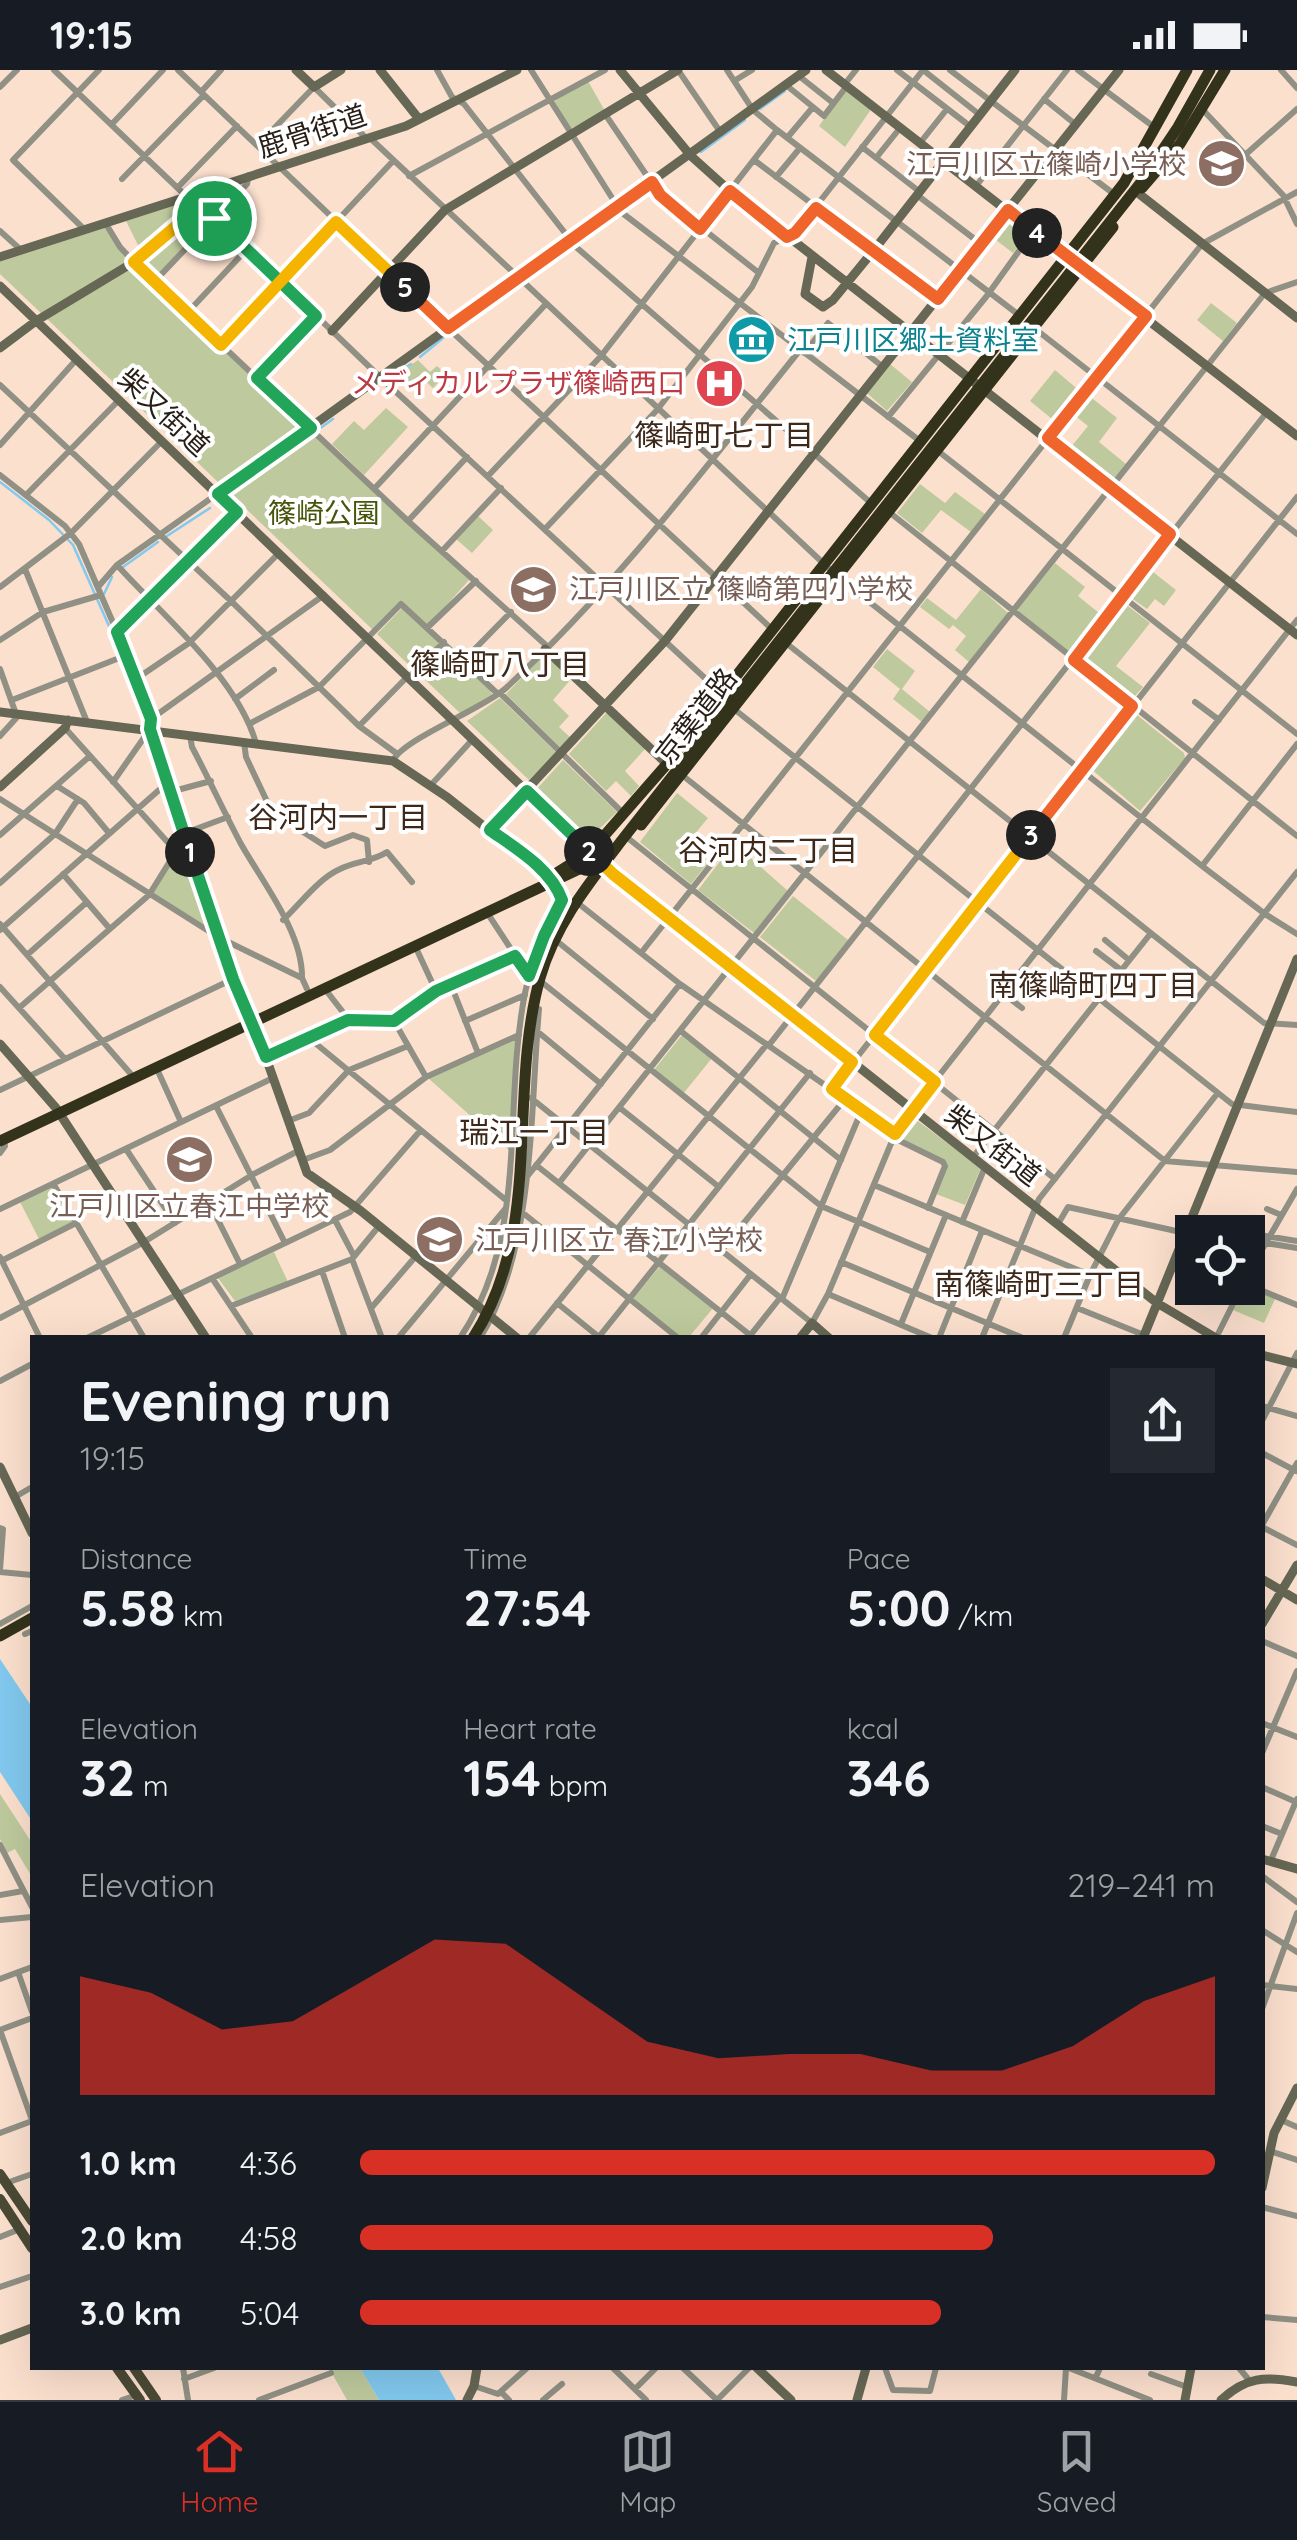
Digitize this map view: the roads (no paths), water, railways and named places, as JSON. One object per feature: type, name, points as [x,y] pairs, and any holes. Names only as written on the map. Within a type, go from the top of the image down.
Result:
[{"type":"highway","name":"京葉道路","points":[[737,689],[1132,182],[1202,70]]},
{"type":"highway","name":"京葉道路","points":[[737,689],[1150,170],[1210,70]]},
{"type":"highway","name":"京葉道路","points":[[58,1111],[130,1073],[325,990],[488,914],[628,839],[786,644],[1148,180],[1161,169],[1203,110],[1222,70]]},
{"type":"highway","points":[[1148,180],[1222,70]]},
{"type":"highway","name":"京葉道路","points":[[594,857],[1124,182],[1185,72]]},
{"type":"highway","points":[[1124,182],[1155,140],[1185,72]]},
{"type":"highway","points":[[464,1335],[493,1285],[508,1233],[525,1024],[534,974],[548,936],[587,873],[737,689]]},
{"type":"highway","points":[[478,1335],[500,1287],[514,1234],[532,1015],[554,939],[593,877],[737,689]]},
{"type":"highway","name":"京葉道路","points":[[1,1138],[157,1068],[250,1020],[305,984],[552,880]]},
{"type":"highway","points":[[2,1629],[30,1609]]},
{"type":"highway","points":[[2,1629],[30,1622]]},
{"type":"main road","points":[[0,2174],[30,2218]]},
{"type":"main road","points":[[0,2199],[30,2245]]},
{"type":"main road","points":[[116,2370],[140,2399]]},
{"type":"main road","points":[[132,2370],[140,2399]]},
{"type":"street","points":[[0,87],[17,70]]},
{"type":"street","points":[[54,70],[186,196]]},
{"type":"street","points":[[85,230],[14,160],[99,70]]},
{"type":"street","points":[[112,124],[163,70]]},
{"type":"street","points":[[178,70],[786,644],[1264,1023],[1297,1026]]},
{"type":"street","points":[[122,179],[221,70]]},
{"type":"street","points":[[296,70],[838,577],[1202,866],[1297,934]]},
{"type":"street","points":[[258,145],[314,87],[341,70]]},
{"type":"street","points":[[380,70],[419,119]]},
{"type":"street","points":[[437,70],[452,97],[486,132],[570,240],[872,503]]},
{"type":"street","name":"鹿骨街道","points":[[0,257],[419,119],[518,70]]},
{"type":"street","points":[[531,70],[617,207],[920,440]]},
{"type":"street","points":[[410,176],[605,70]]},
{"type":"street","points":[[620,70],[691,156],[730,191],[1230,582],[1295,628],[1241,691],[912,1110],[894,1136],[828,1294],[802,1335]]},
{"type":"street","points":[[332,330],[445,210],[678,70],[721,133]]},
{"type":"street","points":[[727,70],[753,110],[1020,316]]},
{"type":"street","points":[[734,82],[752,70]]},
{"type":"street","points":[[826,70],[1297,436]]},
{"type":"street","points":[[786,85],[824,116],[856,70]]},
{"type":"street","points":[[897,70],[971,127]]},
{"type":"street","points":[[545,529],[657,410],[740,304],[759,274],[768,250],[777,240],[795,233],[923,70],[980,115]]},
{"type":"street","points":[[950,70],[1114,194]]},
{"type":"street","points":[[964,80],[972,70]]},
{"type":"street","points":[[812,257],[804,291],[818,306],[829,305],[1016,70]]},
{"type":"street","points":[[976,186],[1067,70]]},
{"type":"street","points":[[1078,70],[1154,127]]},
{"type":"street","points":[[490,830],[665,642],[1116,71]]},
{"type":"street","points":[[1284,71],[1297,88]]},
{"type":"street","points":[[0,640],[43,612],[99,591],[116,565],[802,73],[833,103]]},
{"type":"street","points":[[1044,99],[1076,124]]},
{"type":"street","points":[[788,138],[813,107]]},
{"type":"street","points":[[1245,155],[1297,108]]},
{"type":"street","points":[[920,143],[948,109]]},
{"type":"street","points":[[1203,110],[1284,199],[1297,224]]},
{"type":"street","points":[[605,114],[660,195],[759,274]]},
{"type":"street","points":[[178,186],[237,126]]},
{"type":"street","points":[[876,158],[900,128]]},
{"type":"street","points":[[488,476],[601,356],[777,130]]},
{"type":"street","points":[[862,147],[980,244]]},
{"type":"street","points":[[776,177],[800,148]]},
{"type":"street","points":[[221,345],[393,160]]},
{"type":"street","points":[[754,160],[938,299]]},
{"type":"street","points":[[155,281],[246,184],[249,175]]},
{"type":"street","points":[[199,192],[201,205],[316,316],[722,694]]},
{"type":"street","points":[[641,953],[1202,244],[1297,192]]},
{"type":"street","points":[[1138,193],[1297,318]]},
{"type":"street","points":[[0,348],[36,321],[134,262],[201,205]]},
{"type":"street","points":[[105,222],[134,262],[408,521],[512,612],[668,764]]},
{"type":"street","points":[[888,416],[1034,230]]},
{"type":"street","points":[[0,231],[21,250]]},
{"type":"street","points":[[188,312],[247,249]]},
{"type":"street","points":[[559,1183],[1265,292],[1297,282]]},
{"type":"street","name":"柴又街道","points":[[1,289],[280,552],[594,857],[1157,1303],[1211,1335]]},
{"type":"street","points":[[374,489],[545,305]]},
{"type":"street","points":[[257,378],[316,316]]},
{"type":"street","points":[[0,712],[67,724],[151,724],[190,734],[394,757],[499,694],[608,588],[828,323],[884,368]]},
{"type":"street","points":[[1034,328],[1297,534]]},
{"type":"street","points":[[0,445],[76,360]]},
{"type":"street","points":[[0,384],[359,726],[552,880],[562,900],[544,936],[524,995],[508,1204],[494,1270],[464,1335]]},
{"type":"street","points":[[26,495],[119,400]]},
{"type":"street","points":[[532,1335],[866,923],[1267,412]]},
{"type":"street","points":[[0,587],[72,533],[162,441]]},
{"type":"street","points":[[937,450],[1297,734]]},
{"type":"street","points":[[408,521],[467,457]]},
{"type":"street","points":[[0,475],[72,533],[99,591],[136,680],[233,979],[310,1176],[379,1226],[512,1335]]},
{"type":"street","points":[[442,552],[501,488]]},
{"type":"street","points":[[832,1089],[1297,497]]},
{"type":"street","points":[[117,632],[237,512]]},
{"type":"street","points":[[889,512],[1297,836]]},
{"type":"street","points":[[136,680],[189,643],[280,552]]},
{"type":"street","points":[[116,565],[216,674],[251,724],[246,757],[272,812],[325,846],[353,834],[367,840],[368,862]]},
{"type":"street","points":[[25,569],[86,722]]},
{"type":"street","points":[[428,627],[476,581]]},
{"type":"street","points":[[113,782],[151,724],[324,595]]},
{"type":"street","points":[[251,724],[320,687],[401,604],[625,815]]},
{"type":"street","points":[[463,661],[512,612]]},
{"type":"street","points":[[359,726],[444,642]]},
{"type":"street","points":[[12,700],[127,655]]},
{"type":"street","points":[[0,669],[18,714],[16,722],[0,736]]},
{"type":"street","points":[[235,699],[274,670]]},
{"type":"street","points":[[1195,702],[1219,720]]},
{"type":"street","points":[[734,709],[1217,1094],[1236,1106],[1297,1112]]},
{"type":"street","points":[[67,724],[90,756],[198,876]]},
{"type":"street","points":[[0,788],[67,724]]},
{"type":"street","points":[[190,734],[192,747],[300,952],[305,984]]},
{"type":"street","points":[[431,785],[473,739]]},
{"type":"street","points":[[1202,866],[1297,744]]},
{"type":"street","points":[[0,836],[90,756]]},
{"type":"street","points":[[682,775],[1165,1162],[1297,1172]]},
{"type":"street","points":[[130,1073],[1,927],[109,833],[169,787],[210,781]]},
{"type":"street","points":[[57,786],[78,800],[109,833]]},
{"type":"street","points":[[0,799],[218,937],[305,984]]},
{"type":"street","points":[[0,883],[55,834],[78,800]]},
{"type":"street","points":[[184,833],[228,817]]},
{"type":"street","points":[[628,839],[1054,1179]]},
{"type":"street","points":[[283,920],[330,875],[387,852],[412,882]]},
{"type":"street","points":[[19,1008],[149,895],[175,853]]},
{"type":"street","points":[[479,1335],[492,1318],[514,1255],[522,1213],[544,984],[558,942],[592,883],[594,857]]},
{"type":"street","points":[[983,1335],[1036,1208],[1054,1179],[1297,872]]},
{"type":"street","points":[[64,874],[110,929]]},
{"type":"street","points":[[27,955],[88,902]]},
{"type":"street","points":[[579,904],[680,984],[894,1136],[943,1162],[945,1166],[928,1208]]},
{"type":"street","points":[[488,914],[529,976]]},
{"type":"street","points":[[974,1157],[1150,932]]},
{"type":"street","points":[[1105,940],[1129,960]]},
{"type":"street","points":[[558,942],[652,1019]]},
{"type":"street","points":[[416,948],[436,991]]},
{"type":"street","points":[[1096,951],[1121,970]]},
{"type":"street","points":[[266,1057],[348,1020],[394,1021],[436,991],[515,956]]},
{"type":"street","points":[[1196,1215],[1297,959]]},
{"type":"street","points":[[0,1090],[233,979]]},
{"type":"street","points":[[450,984],[478,1053]]},
{"type":"street","points":[[544,984],[821,1206],[930,1252]]},
{"type":"street","points":[[525,1179],[680,984]]},
{"type":"street","points":[[0,987],[65,1059]]},
{"type":"street","points":[[325,990],[348,1020]]},
{"type":"street","points":[[1003,994],[1022,1008]]},
{"type":"street","points":[[465,1021],[524,995]]},
{"type":"street","points":[[394,1021],[426,1077]]},
{"type":"street","points":[[537,1031],[601,1084]]},
{"type":"street","points":[[682,1032],[840,1160]]},
{"type":"street","points":[[0,1318],[144,1242],[252,1175],[300,1156],[330,1150],[426,1077],[519,1035]]},
{"type":"street","points":[[309,1038],[508,1204]]},
{"type":"street","points":[[0,1044],[58,1111],[204,1335]]},
{"type":"street","points":[[288,1121],[309,1112],[349,1070],[408,1046]]},
{"type":"street","points":[[157,1068],[182,1122]]},
{"type":"street","points":[[601,1335],[810,1073]]},
{"type":"street","points":[[0,1210],[273,1078]]},
{"type":"street","points":[[1065,1335],[1118,1220],[1217,1094]]},
{"type":"street","points":[[531,1098],[826,1335]]},
{"type":"street","points":[[721,1251],[844,1099]]},
{"type":"street","points":[[216,1106],[286,1244]]},
{"type":"street","points":[[620,1108],[720,1187]]},
{"type":"street","points":[[750,1335],[781,1298],[861,1112]]},
{"type":"street","points":[[92,1335],[356,1208],[420,1131]]},
{"type":"street","points":[[0,1154],[5,1146],[1,1138]]},
{"type":"street","points":[[126,1149],[175,1223]]},
{"type":"street","points":[[536,1165],[748,1335]]},
{"type":"street","points":[[962,1222],[985,1167]]},
{"type":"street","points":[[54,1184],[142,1335]]},
{"type":"street","points":[[874,1184],[1090,1275]]},
{"type":"street","points":[[1297,1189],[1266,1238],[1297,1244]]},
{"type":"street","points":[[209,1202],[240,1264]]},
{"type":"street","points":[[400,1335],[508,1204]]},
{"type":"street","points":[[1058,1224],[1068,1207],[1175,1232]]},
{"type":"street","points":[[1267,1208],[1281,1215]]},
{"type":"street","points":[[522,1213],[674,1335]]},
{"type":"street","points":[[900,1324],[946,1215]]},
{"type":"street","points":[[335,1220],[381,1335]]},
{"type":"street","points":[[39,1335],[1,1260],[76,1223]]},
{"type":"street","points":[[231,1306],[353,1258],[379,1226]]},
{"type":"street","points":[[937,1335],[982,1230]]},
{"type":"street","points":[[372,1307],[416,1256]]},
{"type":"street","points":[[841,1262],[1015,1335]]},
{"type":"street","points":[[1144,1335],[1175,1265]]},
{"type":"street","points":[[322,1271],[344,1335]]},
{"type":"street","points":[[966,1273],[1002,1289]]},
{"type":"street","points":[[702,1335],[751,1274]]},
{"type":"street","points":[[212,1278],[250,1335]]},
{"type":"street","points":[[828,1294],[928,1335]]},
{"type":"street","points":[[1265,1294],[1297,1304]]},
{"type":"street","points":[[557,1304],[596,1335]]},
{"type":"street","points":[[1218,1335],[1233,1305]]},
{"type":"street","points":[[1077,1308],[1142,1335]]},
{"type":"street","points":[[1265,1356],[1296,1360],[1266,1407],[1297,1416]]},
{"type":"street","points":[[0,1381],[30,1365]]},
{"type":"street","points":[[1265,1453],[1296,1468],[1265,1521]]},
{"type":"street","points":[[1,1470],[30,1528]]},
{"type":"street","points":[[15,1497],[30,1489]]},
{"type":"street","points":[[0,1528],[0,1571],[30,1575]]},
{"type":"street","points":[[1265,1528],[1297,1545]]},
{"type":"street","points":[[1265,1618],[1297,1565]]},
{"type":"street","points":[[1265,1580],[1297,1600]]},
{"type":"street","points":[[0,1644],[2,1629]]},
{"type":"street","points":[[1265,1642],[1297,1656]]},
{"type":"street","points":[[1265,1748],[1297,1671]]},
{"type":"street","points":[[1265,1724],[1297,1738]]},
{"type":"street","points":[[1265,1788],[1297,1801],[1267,1860],[1297,1868]]},
{"type":"street","points":[[1265,1827],[1282,1834]]},
{"type":"street","points":[[0,1845],[30,1903]]},
{"type":"street","points":[[1265,1878],[1297,1902]]},
{"type":"street","points":[[0,1896],[23,1891]]},
{"type":"street","points":[[1297,1913],[1266,1986],[1297,1989]]},
{"type":"street","points":[[0,1920],[30,1916]]},
{"type":"street","points":[[1265,1932],[1297,1952]]},
{"type":"street","points":[[0,1979],[30,1968]]},
{"type":"street","points":[[18,1972],[30,2009]]},
{"type":"street","points":[[30,2016],[0,2030],[30,2115]]},
{"type":"street","points":[[1296,2095],[1268,2146],[1297,2160]]},
{"type":"street","points":[[1281,2120],[1297,2128]]},
{"type":"street","points":[[0,2133],[30,2122]]},
{"type":"street","points":[[12,2181],[30,2175]]},
{"type":"street","points":[[1265,2208],[1297,2216]]},
{"type":"street","points":[[0,2236],[20,2230]]},
{"type":"street","points":[[0,2287],[30,2277]]},
{"type":"street","points":[[1265,2317],[1297,2320]]},
{"type":"street","points":[[0,2340],[30,2329]]},
{"type":"street","points":[[183,2370],[188,2400]]},
{"type":"street","points":[[184,2378],[208,2370]]},
{"type":"street","points":[[471,2393],[502,2393],[524,2370]]},
{"type":"street","points":[[615,2370],[646,2400]]},
{"type":"street","points":[[635,2389],[654,2370]]},
{"type":"street","points":[[685,2370],[717,2400],[747,2370]]},
{"type":"street","points":[[760,2370],[791,2400]]},
{"type":"street","points":[[857,2400],[865,2370]]},
{"type":"street","points":[[886,2370],[893,2390],[930,2391],[935,2370]]},
{"type":"street","points":[[1064,2400],[1068,2370]]},
{"type":"street","points":[[1074,2370],[1150,2400]]},
{"type":"street","points":[[1096,2377],[1099,2370]]},
{"type":"street","points":[[1185,2400],[1191,2370]]},
{"type":"street","points":[[1221,2400],[1244,2371],[1297,2382]]},
{"type":"street","points":[[260,2400],[331,2373]]},
{"type":"street","points":[[1151,2374],[1187,2387]]},
{"type":"street","points":[[544,2400],[562,2384]]},
{"type":"street","points":[[502,2393],[509,2400]]},
{"type":"water","points":[[0,1659],[30,1704],[30,1818],[0,1772]]},
{"type":"water","points":[[361,2370],[439,2370],[456,2400],[379,2400]]},
{"type":"waterway","points":[[760,109],[785,91]]},
{"type":"waterway","points":[[701,152],[745,120]]},
{"type":"waterway","points":[[637,198],[643,194]]},
{"type":"waterway","points":[[591,231],[602,223]]},
{"type":"waterway","points":[[527,277],[566,249]]},
{"type":"waterway","points":[[458,327],[516,285]]},
{"type":"waterway","points":[[420,357],[443,338]]},
{"type":"waterway","points":[[403,369],[411,364]]},
{"type":"waterway","points":[[319,429],[333,419]]},
{"type":"waterway","points":[[0,482],[49,520],[73,545],[121,653]]},
{"type":"waterway","points":[[167,536],[210,508]]},
{"type":"waterway","points":[[123,567],[158,542]]},
{"type":"waterway","points":[[104,594],[112,577]]},
{"type":"waterway","points":[[126,666],[145,716]]},
{"type":"place","name":"江戸川区立篠崎小学校","points":[[1221,164]]},
{"type":"place","name":"江戸川区郷土資料室","points":[[752,340]]},
{"type":"place","name":"メディカルプラザ篠崎西口","points":[[720,383]]},
{"type":"place","name":"江戸川区立 篠崎第四小学校","points":[[534,589]]},
{"type":"place","name":"江戸川区立春江中学校","points":[[189,1159]]},
{"type":"place","name":"江戸川区立 春江小学校","points":[[440,1240]]},
{"type":"district","name":"篠崎町七丁目","points":[[724,436]]},
{"type":"district","name":"篠崎町八丁目","points":[[500,665]]},
{"type":"district","name":"谷河内一丁目","points":[[338,818]]},
{"type":"district","name":"谷河内二丁目","points":[[768,851]]},
{"type":"district","name":"南篠崎町四丁目","points":[[1093,986]]},
{"type":"district","name":"瑞江一丁目","points":[[534,1133]]},
{"type":"district","name":"南篠崎町三丁目","points":[[1039,1285]]},
{"type":"park label","name":"篠崎公園","points":[[324,513]]}]
